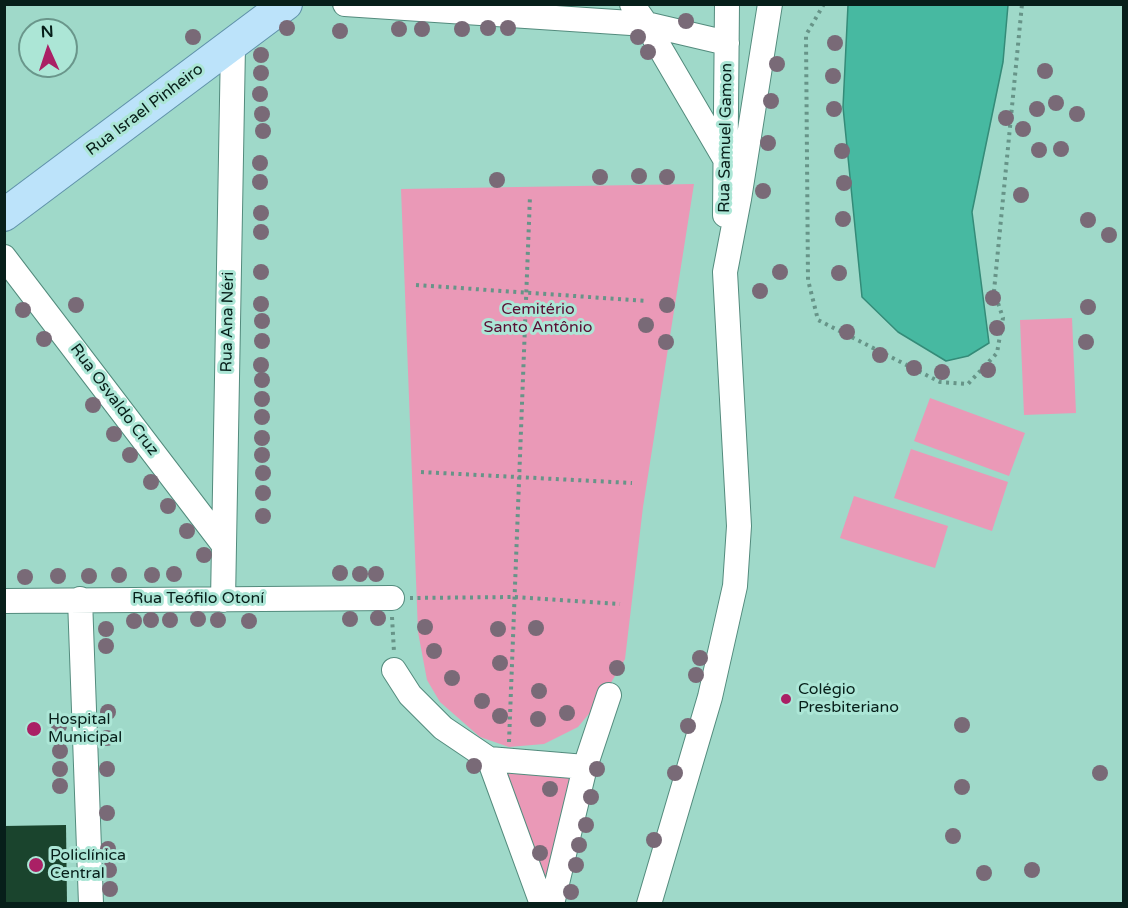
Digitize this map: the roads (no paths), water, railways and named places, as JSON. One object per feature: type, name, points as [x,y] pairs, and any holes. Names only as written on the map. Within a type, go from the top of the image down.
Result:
[{"type":"main road","name":"Rua Israel Pinheiro","points":[[4,215],[286,4]]},
{"type":"street","points":[[345,4],[639,14],[727,43]]},
{"type":"street","name":"Rua Samuel Gamon","points":[[725,272],[727,4]]},
{"type":"street","points":[[650,903],[710,697],[735,586],[739,526],[725,272],[770,4]]},
{"type":"street","points":[[639,14],[725,159]]},
{"type":"street","name":"Rua Ana Néri","points":[[224,600],[223,544],[233,45]]},
{"type":"street","name":"Rua Osvaldo Cruz","points":[[4,257],[223,544]]},
{"type":"street","name":"Rua Teófilo Otoní","points":[[4,601],[392,598]]},
{"type":"street","points":[[80,599],[91,903]]},
{"type":"street","points":[[394,670],[410,695],[443,728],[499,760],[585,767]]},
{"type":"street","points":[[552,903],[585,767],[609,695]]},
{"type":"street","points":[[499,760],[542,903]]},
{"type":"place","name":"Colégio Presbiteriano","points":[[786,699]]},
{"type":"place","name":"Hospital Municipal","points":[[34,729]]},
{"type":"place","name":"Policlínica Central","points":[[36,865]]},
{"type":"park label","name":"Cemitério Santo Antônio","points":[[538,319]]}]
